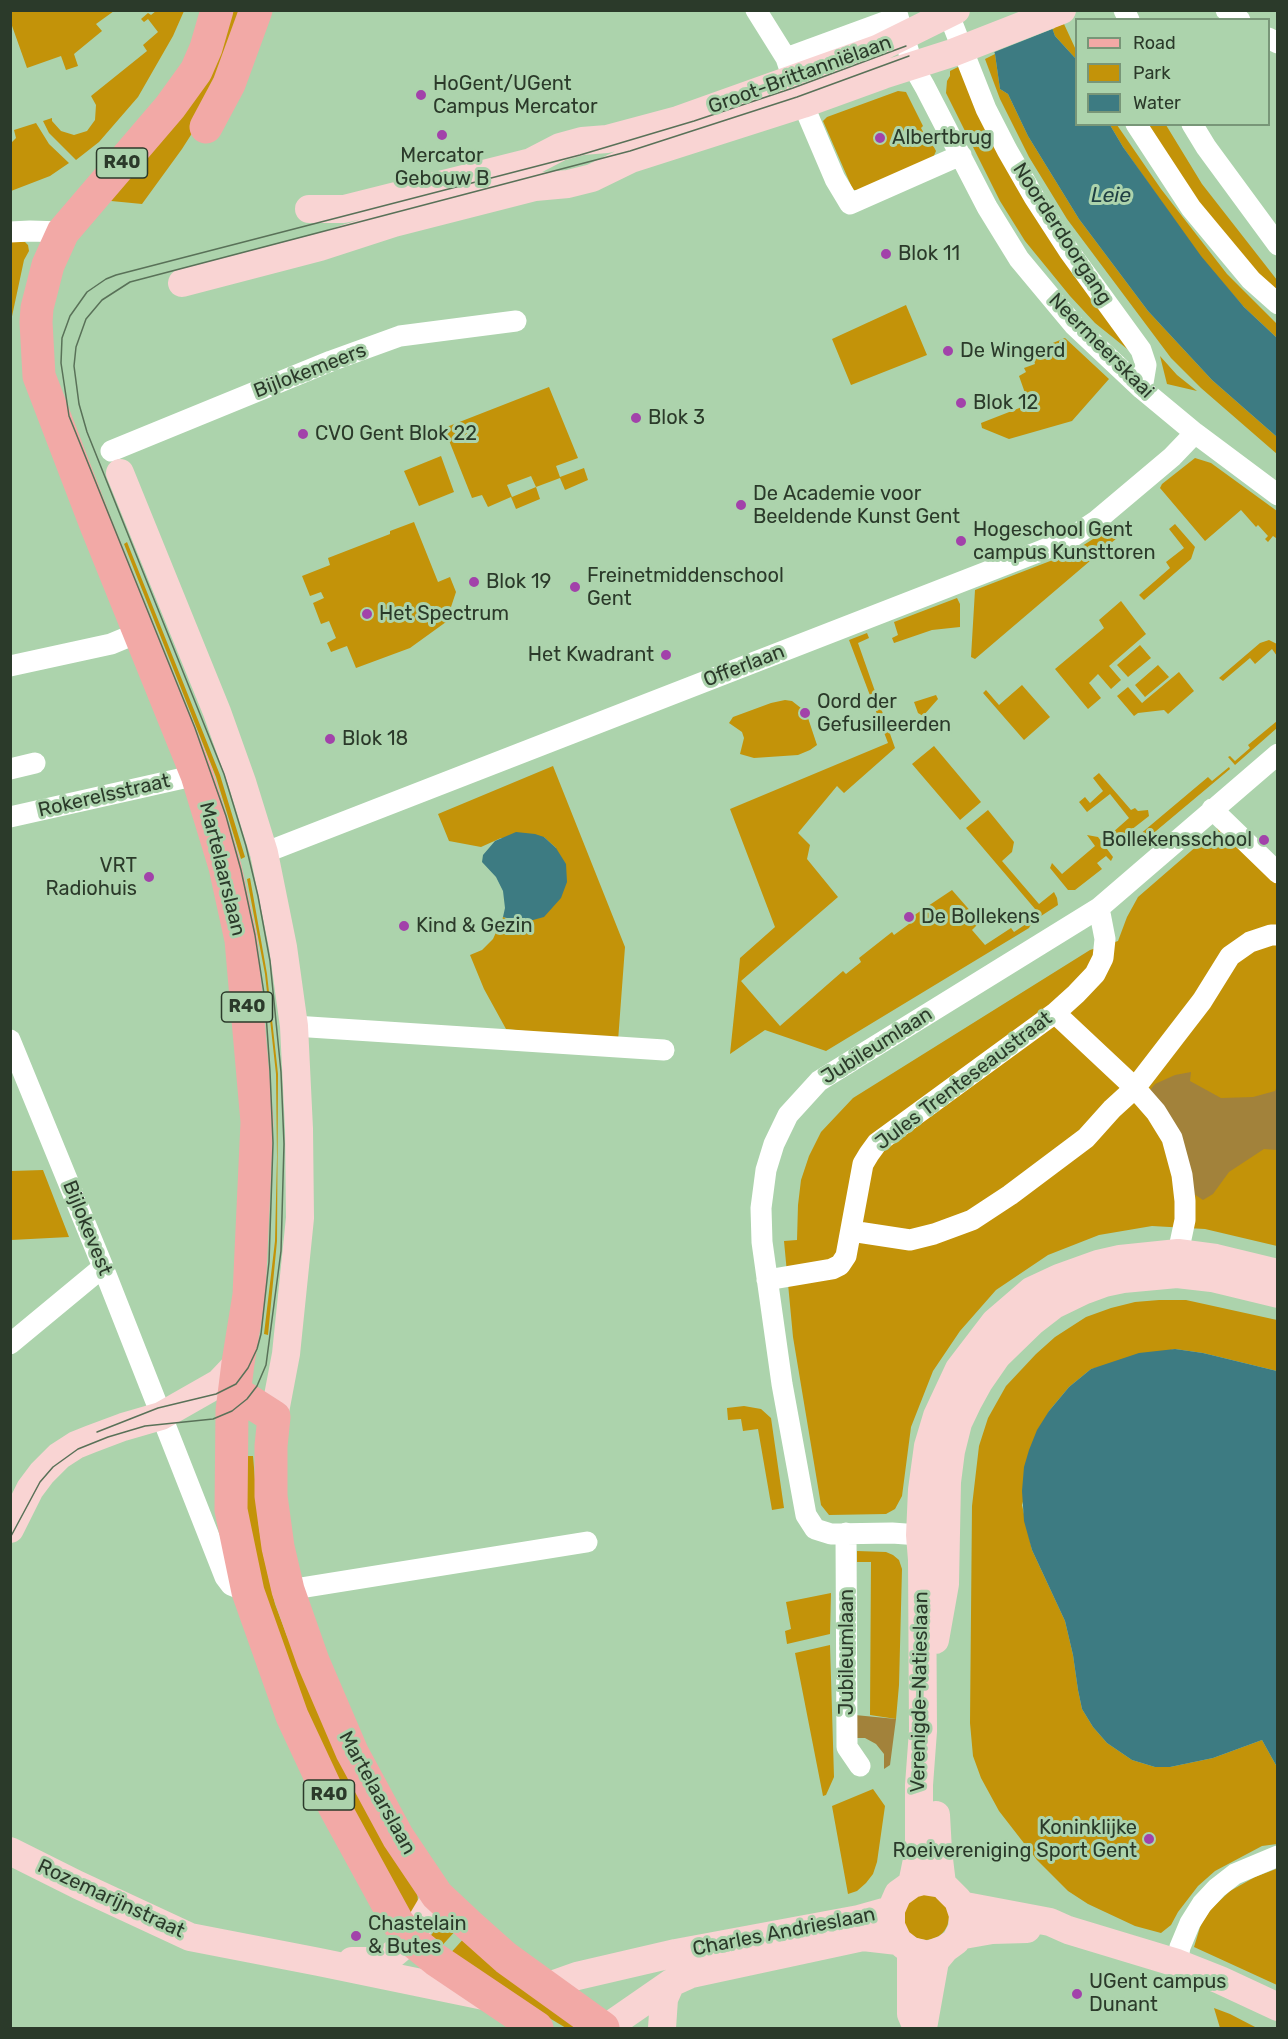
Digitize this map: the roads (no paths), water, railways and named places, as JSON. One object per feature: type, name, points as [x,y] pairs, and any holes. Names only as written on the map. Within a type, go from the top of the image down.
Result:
[{"type":"main road","name":"R40","points":[[63,232],[170,107],[191,78],[206,48],[217,10]]},
{"type":"main road","points":[[206,127],[229,84],[256,10]]},
{"type":"main road","name":"Martelaarslaan","points":[[63,232],[48,265],[37,308],[39,376],[96,525],[197,775],[225,867],[241,940],[257,1122],[249,1295],[230,1379],[231,1510],[248,1592],[296,1726],[334,1806],[383,1898],[411,1939],[436,1960],[489,1997]]},
{"type":"main road","points":[[230,1379],[274,1417]]},
{"type":"main road","name":"Martelaarslaan","points":[[274,1417],[270,1489],[278,1547],[288,1590],[313,1661],[352,1752],[398,1837],[437,1895],[506,1958],[604,2028]]},
{"type":"main road","name":"R40","points":[[489,1997],[537,2028]]},
{"type":"street","points":[[756,10],[794,81],[835,179],[850,204],[961,155]]},
{"type":"street","points":[[899,21],[938,18],[956,10]]},
{"type":"street","points":[[913,66],[1062,10]]},
{"type":"street","name":"Noorderdoorgang","points":[[939,17],[1007,150],[1034,197],[1069,251],[1141,350],[1146,365],[1142,389]]},
{"type":"street","name":"Groot-Brittanniëlaan","points":[[309,209],[344,209],[531,162],[560,147],[582,141],[607,139],[678,120],[794,81],[877,49],[899,21]]},
{"type":"street","name":"Groot-Brittanniëlaan","points":[[183,283],[320,247],[394,223],[535,187],[568,184],[592,178],[794,81],[883,75],[913,66],[899,21]]},
{"type":"street","name":"Neermeerskaai","points":[[913,66],[987,207],[1019,259],[1074,326],[1142,389],[1278,495]]},
{"type":"street","points":[[1137,126],[1191,208],[1251,280],[1278,304]]},
{"type":"street","points":[[1193,126],[1278,245]]},
{"type":"street","points":[[344,209],[352,237]]},
{"type":"street","points":[[10,232],[63,232]]},
{"type":"street","name":"Bijlokemeers","points":[[115,462],[331,361],[400,336],[516,321]]},
{"type":"street","name":"Offerlaan","points":[[264,853],[1044,550],[1072,537],[1088,526],[1172,457],[1196,433]]},
{"type":"street","name":"Martelaarslaan","points":[[115,462],[217,712],[242,782],[264,853],[283,947],[294,1026],[300,1218],[291,1317],[274,1417]]},
{"type":"street","points":[[10,666],[111,644],[140,632]]},
{"type":"street","name":"Jubileumlaan","points":[[933,1536],[831,1534],[815,1529],[806,1515],[784,1393],[762,1242],[761,1208],[766,1170],[774,1144],[788,1115],[819,1081],[1099,908],[1278,754]]},
{"type":"street","points":[[10,769],[34,763]]},
{"type":"street","name":"Rokerelsstraat","points":[[10,817],[197,775]]},
{"type":"street","points":[[1212,809],[1278,873]]},
{"type":"street","name":"Jules Trenteseaustraat","points":[[767,1280],[832,1269],[840,1265],[846,1256],[863,1164],[877,1143],[1077,994],[1095,974],[1103,958],[1105,939],[1099,908]]},
{"type":"street","points":[[851,1231],[910,1240],[972,1220],[1010,1195],[1086,1138],[1135,1088],[1203,1000],[1230,957],[1250,942],[1278,935]]},
{"type":"street","points":[[1054,1012],[1135,1088],[1156,1112],[1172,1138],[1182,1175],[1185,1201],[1185,1220],[1178,1253]]},
{"type":"street","points":[[294,1026],[664,1050]]},
{"type":"street","name":"Bijlokevest","points":[[10,1040],[161,1416]]},
{"type":"street","name":"Verenigde-Natieslaan","points":[[951,1894],[938,1851],[935,1792],[935,1632],[945,1584],[922,1491],[928,1446],[937,1416],[958,1369],[994,1322],[1031,1292],[1077,1271],[1120,1259],[1178,1253],[1216,1258],[1278,1273]]},
{"type":"street","points":[[10,1344],[103,1267]]},
{"type":"street","name":"Verenigde-Natieslaan","points":[[912,1884],[919,1850],[919,1785],[923,1731],[922,1560],[933,1536],[947,1482],[958,1423],[979,1382],[997,1356],[1032,1322],[1054,1305],[1085,1290],[1104,1284],[1123,1279],[1177,1274],[1212,1278],[1278,1294]]},
{"type":"street","points":[[10,1529],[30,1489],[59,1456],[91,1439],[161,1416],[182,1402],[230,1379]]},
{"type":"street","points":[[161,1416],[225,1577],[231,1585],[248,1592]]},
{"type":"street","name":"Jubileumlaan","points":[[846,1533],[847,1747],[860,1766]]},
{"type":"street","points":[[288,1590],[587,1542]]},
{"type":"street","name":"Rozemarijnstraat","points":[[10,1851],[190,1937],[489,1997]]},
{"type":"street","points":[[1177,1963],[1180,1947],[1190,1923],[1216,1888],[1234,1874],[1278,1856]]},
{"type":"street","points":[[912,1884],[923,1881],[951,1894],[1050,1922],[1068,1930],[1177,1963],[1278,2007]]},
{"type":"street","name":"Charles Andrieslaan","points":[[904,1946],[891,1926],[891,1910],[898,1894],[912,1884]]},
{"type":"street","points":[[923,2028],[935,1961],[962,1928],[963,1915],[951,1894]]},
{"type":"street","name":"Rozemarijnstraat","points":[[320,1962],[380,1961],[391,1956],[411,1939],[437,1895]]},
{"type":"street","name":"Charles Andrieslaan","points":[[546,1987],[577,1976],[676,1971],[891,1910]]},
{"type":"street","name":"Charles Andrieslaan","points":[[604,2028],[676,1971],[691,1974],[862,1937],[928,1954],[952,1943],[992,1930],[1068,1930]]},
{"type":"street","points":[[904,1946],[911,2014],[917,2028]]},
{"type":"street","points":[[662,2028],[664,1999],[676,1971]]},
{"type":"water","name":"Leie","points":[[979,11],[1046,11],[1055,36],[1075,58],[1075,126],[1111,126],[1123,147],[1201,256],[1244,307],[1277,338],[1277,437],[1212,380],[1148,311],[1079,219],[1028,136],[1008,94],[1000,89],[995,54]]},
{"type":"water","points":[[516,832],[544,837],[556,848],[566,864],[567,882],[561,898],[544,917],[522,922],[503,917],[505,908],[503,891],[496,877],[482,862],[483,855],[495,841]]},
{"type":"water","points":[[1175,1349],[1203,1353],[1277,1371],[1277,1767],[1262,1740],[1213,1758],[1170,1767],[1155,1767],[1132,1760],[1107,1743],[1093,1727],[1082,1709],[1065,1621],[1032,1550],[1024,1521],[1022,1491],[1024,1467],[1029,1450],[1037,1430],[1049,1411],[1069,1387],[1091,1369],[1139,1353]]},
{"type":"tram line","points":[[97,1432],[158,1408],[216,1394],[236,1384],[248,1368],[261,1334],[269,1262],[273,1143],[265,1000],[255,935],[241,870],[226,816],[195,728],[69,416],[61,363],[62,338],[70,316],[87,292],[116,275],[580,155],[793,88],[906,46]]},
{"type":"tram line","points":[[10,1538],[40,1482],[53,1467],[78,1449],[145,1426],[213,1419],[232,1411],[247,1399],[257,1386],[266,1365],[281,1251],[284,1144],[281,1072],[270,961],[258,896],[246,846],[224,774],[87,432],[79,404],[74,366],[76,347],[86,319],[102,300],[130,282],[630,151],[797,97],[909,56]]},
{"type":"place","name":"HoGent/UGent Campus Mercator","points":[[421,95]]},
{"type":"place","name":"Mercator Gebouw B","points":[[442,135]]},
{"type":"place","name":"Albertbrug","points":[[880,138]]},
{"type":"place","name":"Blok 11","points":[[886,254]]},
{"type":"place","name":"De Wingerd","points":[[948,351]]},
{"type":"place","name":"Blok 12","points":[[961,403]]},
{"type":"place","name":"Blok 3","points":[[636,418]]},
{"type":"place","name":"CVO Gent Blok 22","points":[[303,434]]},
{"type":"place","name":"De Academie voor Beeldende Kunst Gent","points":[[741,505]]},
{"type":"place","name":"Hogeschool Gent campus Kunsttoren","points":[[961,541]]},
{"type":"place","name":"Blok 19","points":[[474,582]]},
{"type":"place","name":"Freinetmiddenschool Gent","points":[[575,587]]},
{"type":"place","name":"Het Spectrum","points":[[367,614]]},
{"type":"place","name":"Het Kwadrant","points":[[666,655]]},
{"type":"place","name":"Oord der Gefusilleerden","points":[[805,713]]},
{"type":"place","name":"Blok 18","points":[[330,739]]},
{"type":"place","name":"Bollekensschool","points":[[1264,840]]},
{"type":"place","name":"VRT Radiohuis","points":[[149,877]]},
{"type":"place","name":"De Bollekens","points":[[909,917]]},
{"type":"place","name":"Kind & Gezin","points":[[404,926]]},
{"type":"place","name":"Koninklijke Roeivereniging Sport Gent","points":[[1149,1839]]},
{"type":"place","name":"Chastelain & Butes","points":[[356,1936]]},
{"type":"place","name":"UGent campus Dunant","points":[[1077,1994]]}]
